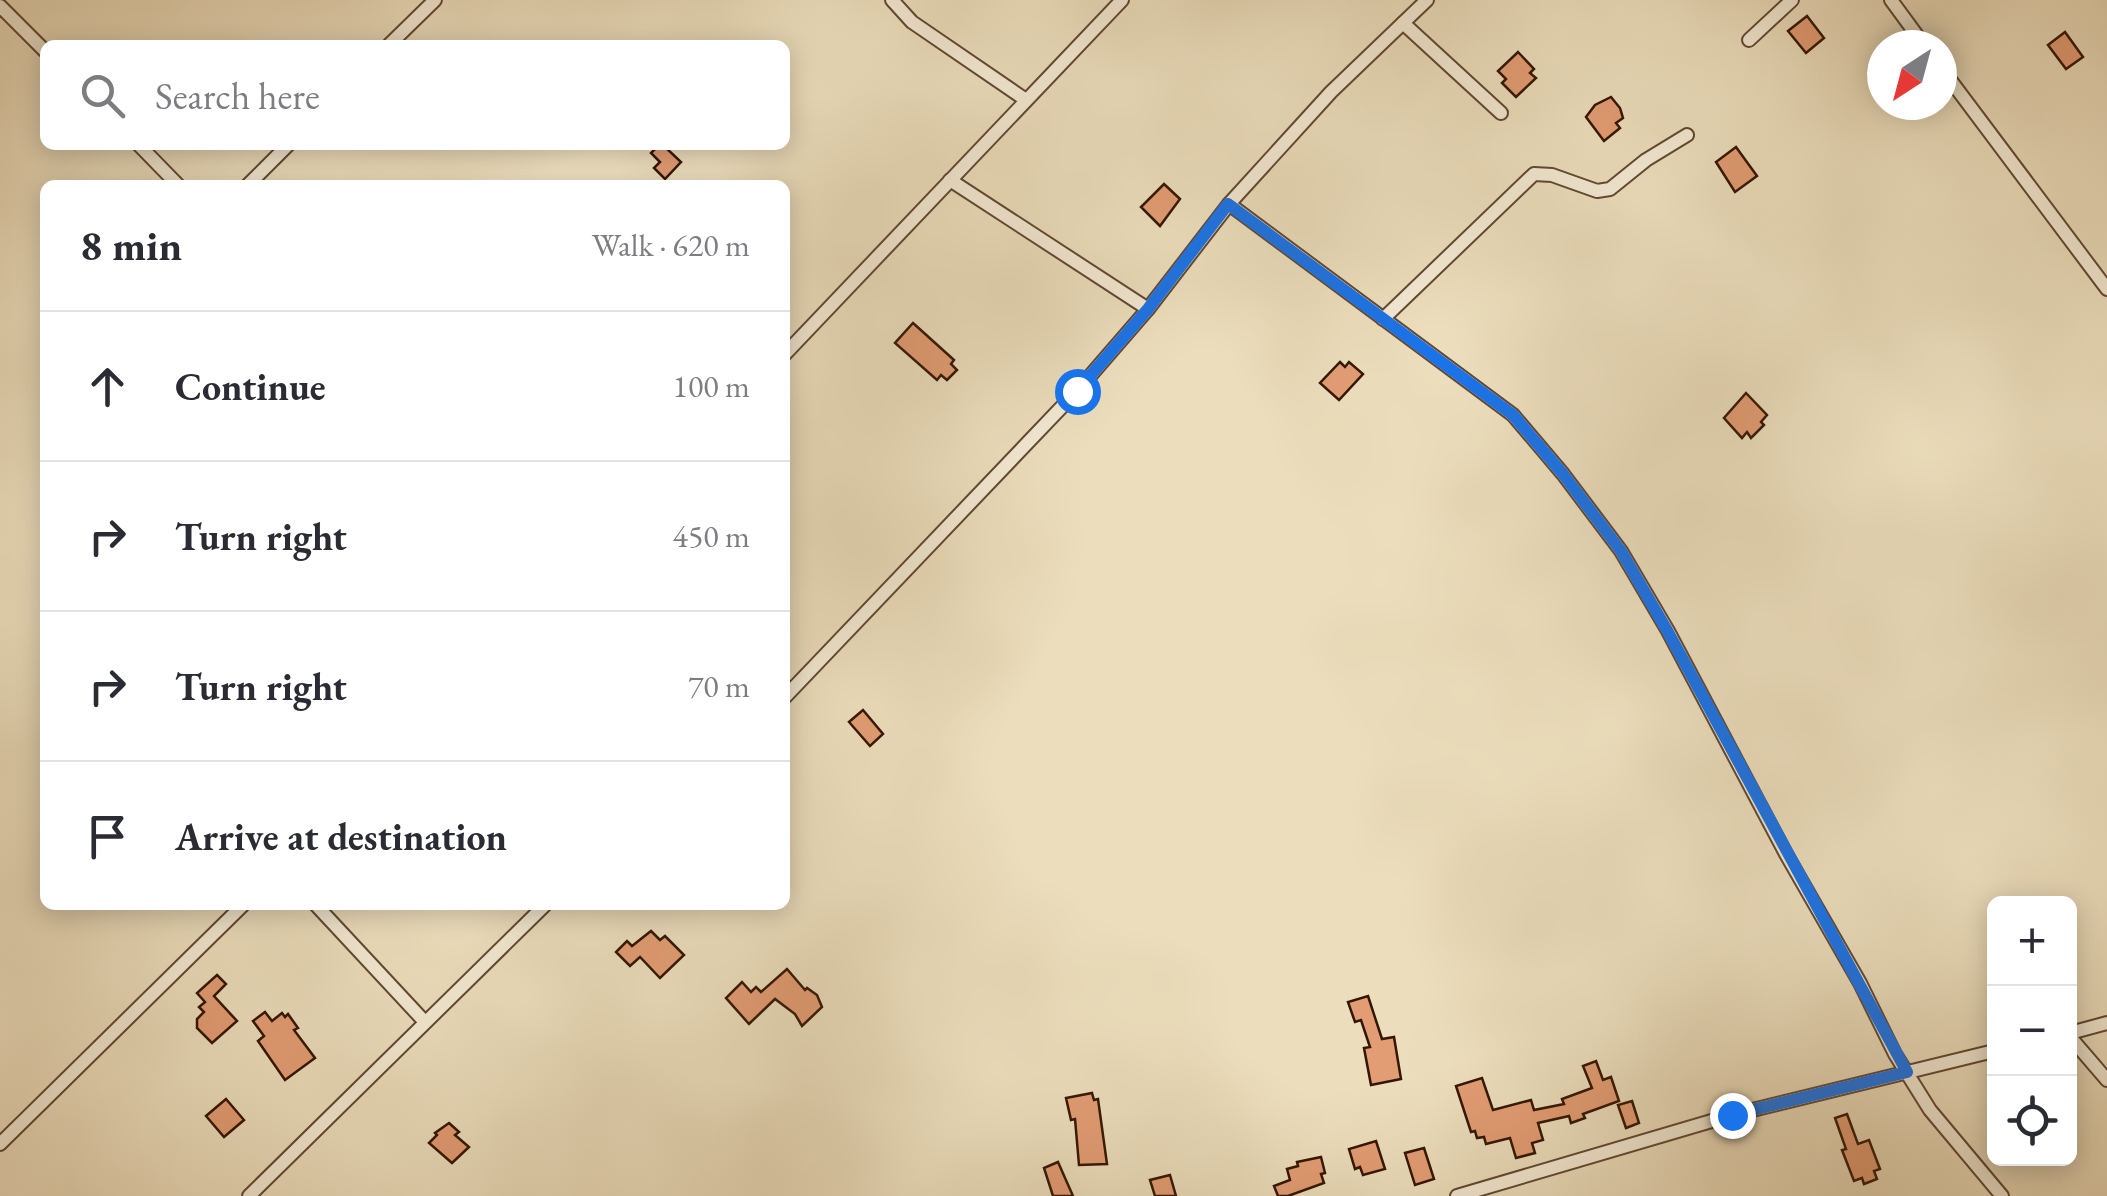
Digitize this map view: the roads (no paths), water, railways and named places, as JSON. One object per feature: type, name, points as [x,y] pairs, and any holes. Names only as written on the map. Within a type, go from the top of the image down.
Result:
[{"type":"street","points":[[394,40],[435,0]]},
{"type":"street","points":[[892,0],[912,22],[1026,100]]},
{"type":"street","points":[[790,349],[1122,0]]},
{"type":"street","points":[[790,691],[1077,391],[1148,309],[1228,204],[1331,92],[1427,0]]},
{"type":"street","points":[[1749,40],[1792,0]]},
{"type":"street","points":[[1891,0],[1913,30]]},
{"type":"street","points":[[0,6],[40,46]]},
{"type":"street","points":[[1403,23],[1501,112]]},
{"type":"street","points":[[1957,88],[2107,289]]},
{"type":"street","points":[[1384,319],[1534,174],[1552,175],[1597,190],[1610,189],[1646,160],[1688,135]]},
{"type":"street","points":[[143,150],[173,180]]},
{"type":"street","points":[[253,180],[283,150]]},
{"type":"street","points":[[950,180],[1148,309]]},
{"type":"street","points":[[1228,204],[1513,415],[1621,551],[1907,1072],[1930,1110],[2002,1196]]},
{"type":"street","points":[[0,1144],[238,910]]},
{"type":"street","points":[[321,910],[424,1021]]},
{"type":"street","points":[[249,1196],[540,910]]},
{"type":"street","points":[[2077,1033],[2107,1023]]},
{"type":"street","points":[[2077,1044],[2107,1080]]},
{"type":"street","points":[[1456,1196],[1732,1115],[1987,1054]]}]
